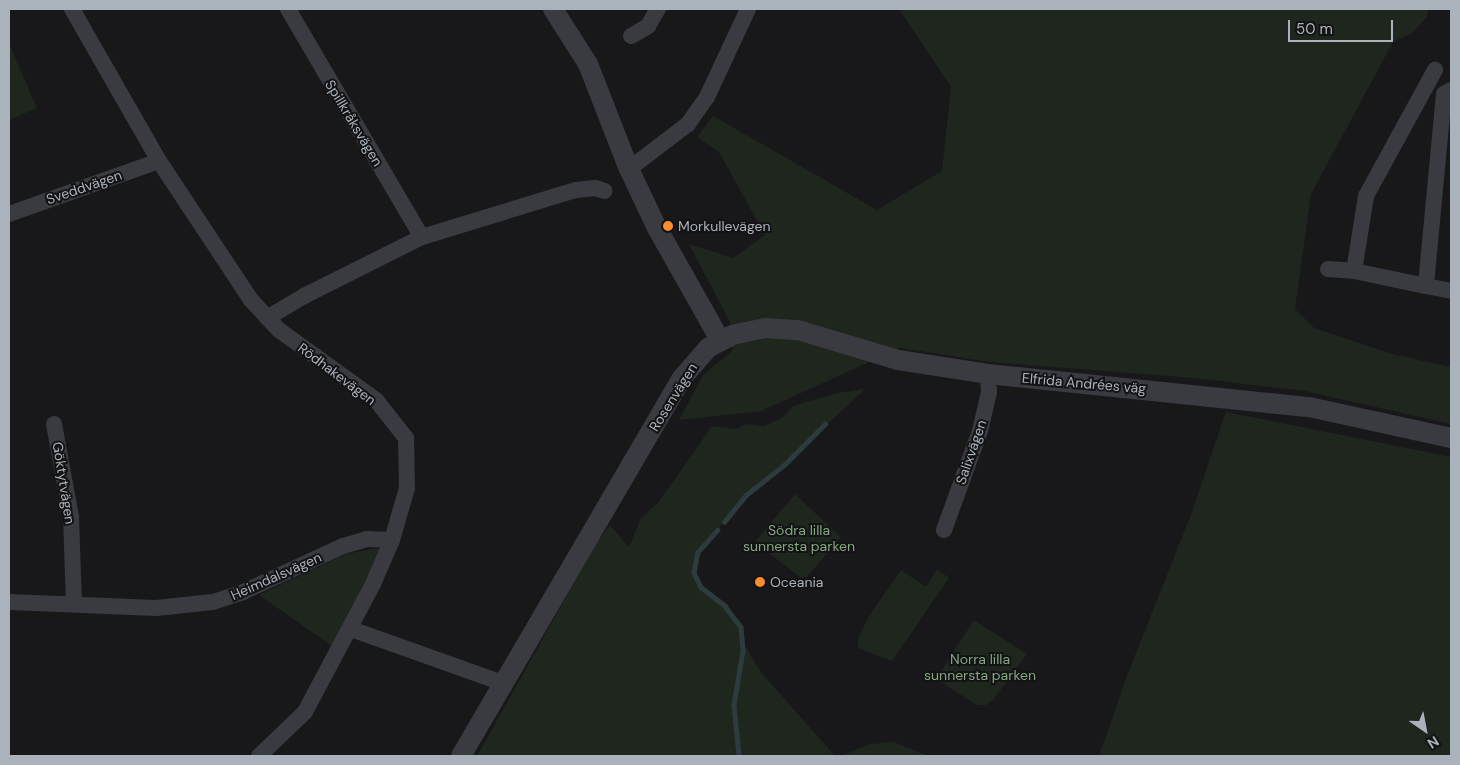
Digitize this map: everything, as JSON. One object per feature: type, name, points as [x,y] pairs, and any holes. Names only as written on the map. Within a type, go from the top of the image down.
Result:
[{"type":"street","name":"Rödhakevägen","points":[[72,9],[159,161],[250,300],[279,330],[376,400],[406,438],[407,488],[392,540],[351,629],[305,712],[259,756]]},
{"type":"street","name":"Spillkråksvägen","points":[[288,9],[422,237]]},
{"type":"street","points":[[553,9],[588,64],[629,169],[658,228],[720,340]]},
{"type":"street","points":[[631,36],[648,26],[658,9]]},
{"type":"street","points":[[629,169],[688,124],[707,97],[748,9]]},
{"type":"street","points":[[1354,271],[1366,196],[1435,70]]},
{"type":"street","points":[[1426,286],[1444,94],[1451,90]]},
{"type":"street","name":"Sveddvägen","points":[[9,214],[159,161]]},
{"type":"street","points":[[267,318],[312,292],[422,237],[576,190],[595,188],[605,191]]},
{"type":"street","points":[[1328,269],[1354,271],[1451,291]]},
{"type":"street","name":"Elfrida Andrées väg","points":[[720,340],[746,331],[798,330],[898,360],[988,374],[1310,407],[1451,438]]},
{"type":"street","name":"Rosenvägen","points":[[461,756],[682,378],[708,348],[720,340]]},
{"type":"street","name":"Salixvägen","points":[[944,530],[980,431],[989,392],[988,374]]},
{"type":"street","name":"Göktytvägen","points":[[54,424],[71,517],[74,602]]},
{"type":"street","name":"Heimdalsvägen","points":[[9,602],[74,602],[156,608],[213,602],[243,592],[343,546],[367,539],[392,540]]},
{"type":"street","points":[[351,629],[503,683]]},
{"type":"green space","points":[[899,9],[1428,9],[1427,17],[1412,33],[1393,42],[1311,194],[1295,309],[1314,328],[1392,354],[1451,367],[1451,424],[1305,391],[1194,378],[990,362],[900,348],[761,411],[679,420],[703,375],[732,351],[732,326],[689,244],[733,258],[765,235],[719,152],[697,137],[713,116],[877,210],[942,171],[951,87]]},
{"type":"green space","points":[[9,43],[37,108],[9,120]]},
{"type":"green space","points":[[865,389],[784,465],[746,495],[698,552],[694,573],[701,587],[736,618],[743,642],[760,671],[835,756],[477,756],[596,544],[610,525],[629,547],[641,518],[658,503],[712,426],[736,429],[747,424],[764,426],[782,418],[793,406],[838,393]]},
{"type":"green space","points":[[1226,412],[1451,457],[1451,756],[1099,756],[1128,673],[1192,512]]},
{"type":"green space","name":"Södra lilla sunnersta parken","points":[[795,494],[841,537],[807,577],[801,578],[755,542]]},
{"type":"green space","points":[[383,547],[332,646],[259,595],[346,554]]},
{"type":"green space","points":[[937,569],[949,578],[892,661],[858,648],[858,639],[869,616],[901,570],[926,587]]},
{"type":"green space","name":"Norra lilla sunnersta parken","points":[[974,620],[1027,654],[993,700],[986,705],[977,705],[936,679]]},
{"type":"green space","points":[[894,742],[928,756],[841,756],[870,744]]},
{"type":"waterway","points":[[724,522],[746,495],[784,465],[825,424]]},
{"type":"waterway","points":[[718,530],[698,552],[694,573],[701,587],[725,606],[741,627],[743,651],[734,704],[739,756]]},
{"type":"place","name":"Morkullevägen","points":[[668,226]]},
{"type":"place","name":"Oceania","points":[[760,582]]}]
